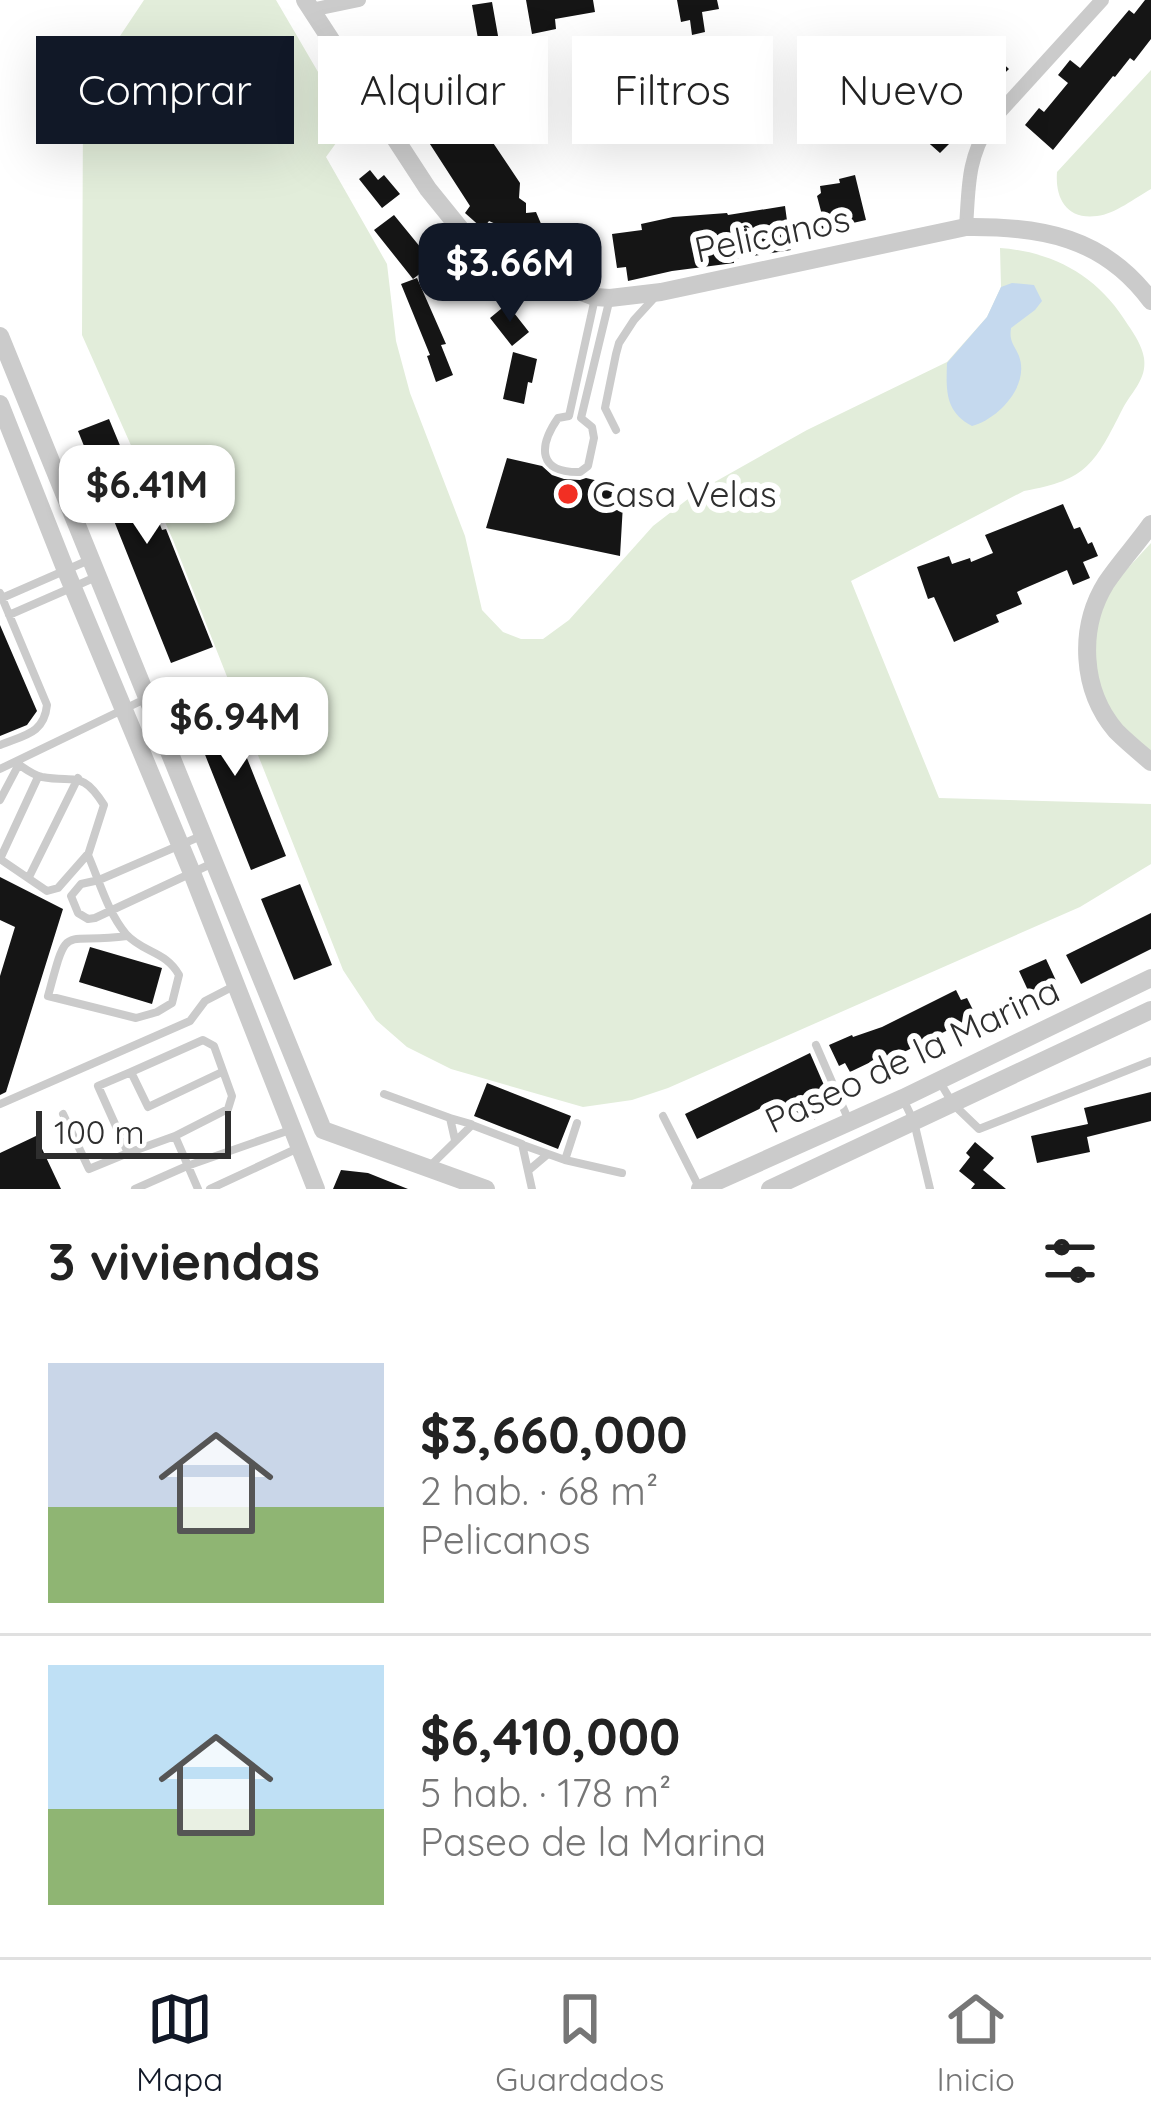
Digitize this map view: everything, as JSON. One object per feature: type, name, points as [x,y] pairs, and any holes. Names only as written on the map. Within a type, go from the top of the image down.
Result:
[{"type":"street","points":[[308,5],[359,0]]},
{"type":"street","points":[[966,227],[970,167],[989,124],[1102,0]]},
{"type":"street","name":"Pelicanos","points":[[308,5],[428,189],[462,231],[515,267],[602,297],[661,292],[966,227],[1000,226],[1041,232],[1111,258],[1144,280],[1151,301]]},
{"type":"street","points":[[0,336],[4,360],[323,1130],[486,1189]]},
{"type":"street","points":[[0,404],[316,1189]]},
{"type":"street","points":[[1151,524],[1104,586],[1087,638],[1095,698],[1114,728],[1151,762]]},
{"type":"street","points":[[135,733],[157,724]]},
{"type":"street","name":"Paseo de la Marina","points":[[700,1189],[1151,978]]},
{"type":"street","name":"Paseo de la Marina","points":[[770,1189],[1151,1010]]},
{"type":"street","points":[[967,1067],[979,1092]]},
{"type":"street","points":[[298,1144],[323,1130]]},
{"type":"lane","points":[[616,430],[605,408],[619,343],[661,292]]},
{"type":"lane","points":[[568,416],[586,338],[602,297]]},
{"type":"lane","points":[[581,418],[600,340],[602,297]]},
{"type":"lane","points":[[586,338],[619,343]]},
{"type":"lane","points":[[568,416],[592,427],[592,452],[588,466],[580,472],[557,469],[543,454],[549,431],[558,418],[568,416]]},
{"type":"lane","points":[[9,615],[94,568]]},
{"type":"lane","points":[[0,745],[40,728],[47,705],[1,595],[69,580],[94,568]]},
{"type":"lane","points":[[0,769],[146,699]]},
{"type":"lane","points":[[17,763],[38,777],[78,778],[104,805],[88,855],[58,888],[47,891],[0,859],[38,777]]},
{"type":"lane","points":[[0,800],[17,763]]},
{"type":"lane","points":[[28,877],[78,778]]},
{"type":"lane","points":[[202,835],[81,884],[71,896],[77,914],[88,919],[213,863]]},
{"type":"lane","points":[[88,855],[128,936],[172,961],[179,975],[172,1003],[136,1018],[48,996],[68,940],[128,936]]},
{"type":"lane","points":[[0,1104],[190,1021],[205,1001],[236,985]]},
{"type":"lane","points":[[63,1114],[89,1169],[175,1136],[229,1109],[232,1096],[214,1046],[203,1040],[98,1087],[128,1153]]},
{"type":"lane","points":[[816,1045],[850,1122]]},
{"type":"lane","points":[[939,1080],[952,1105],[979,1129],[1151,1061]]},
{"type":"lane","points":[[131,1072],[148,1107],[222,1072]]},
{"type":"lane","points":[[385,1094],[565,1160],[622,1173]]},
{"type":"lane","points":[[903,1098],[914,1122],[930,1189]]},
{"type":"lane","points":[[663,1116],[700,1189]]},
{"type":"lane","points":[[450,1118],[455,1141]]},
{"type":"lane","points":[[565,1160],[577,1123]]},
{"type":"lane","points":[[429,1168],[472,1125]]},
{"type":"lane","points":[[175,1136],[198,1189]]},
{"type":"lane","points":[[138,1188],[187,1166],[298,1144]]},
{"type":"lane","points":[[210,1189],[298,1144]]},
{"type":"lane","points":[[522,1144],[532,1189]]},
{"type":"lane","points":[[529,1170],[548,1154]]},
{"type":"green space","points":[[144,0],[276,0],[318,72],[318,144],[335,144],[326,157],[387,264],[396,341],[410,393],[465,536],[482,610],[503,632],[521,639],[543,639],[569,620],[653,526],[697,492],[807,430],[947,362],[987,317],[1001,287],[1000,248],[1057,261],[1104,293],[1142,349],[1144,365],[1096,456],[1063,481],[1024,491],[851,581],[939,798],[1151,804],[1151,864],[1080,907],[632,1100],[583,1107],[451,1069],[407,1047],[376,1020],[343,970],[173,540],[82,335],[83,144],[294,144],[294,36],[120,36]]},
{"type":"green space","points":[[1151,70],[1151,189],[1104,215],[1070,211],[1058,190],[1057,172]]},
{"type":"green space","points":[[1151,543],[1151,759],[1123,733],[1106,706],[1094,673],[1090,640],[1103,600]]},
{"type":"water","points":[[1034,285],[1042,301],[1011,328],[1021,367],[1016,389],[1001,409],[972,426],[952,407],[947,363],[987,317],[1001,287]]},
{"type":"building","points":[[526,0],[593,0],[595,12],[555,19],[556,29],[532,34]]},
{"type":"building","points":[[677,0],[717,0],[719,9],[702,12],[705,32],[692,35],[690,20],[681,22]]},
{"type":"building","points":[[1145,0],[1151,0],[1151,39],[1134,61],[1130,58],[1113,76],[1053,150],[1025,125],[1039,108],[1044,112],[1068,83],[1058,75],[1070,60],[1080,68],[1129,10],[1134,14]]},
{"type":"building","points":[[492,2],[498,36],[478,36],[472,5]]},
{"type":"building","points":[[430,144],[494,144],[520,183],[519,198],[526,203],[526,213],[536,212],[542,226],[509,230],[489,221],[483,229],[465,213],[470,206]]},
{"type":"building","points":[[370,170],[378,180],[384,175],[400,194],[382,208],[359,179]]},
{"type":"building","points":[[855,175],[866,220],[822,232],[820,186]]},
{"type":"building","points":[[785,206],[791,250],[628,281],[626,267],[617,268],[612,234],[642,230],[641,224],[673,217]]},
{"type":"building","points":[[394,215],[421,248],[430,241],[443,256],[413,279],[374,230]]},
{"type":"building","points":[[417,278],[446,344],[441,345],[453,375],[436,382],[401,284]]},
{"type":"building","points":[[507,304],[529,332],[512,346],[490,318]]},
{"type":"building","points":[[513,352],[537,359],[524,404],[503,399]]},
{"type":"building","points":[[109,419],[141,496],[148,493],[162,530],[166,529],[213,647],[171,663],[78,431]]},
{"type":"building","points":[[507,458],[542,466],[564,479],[586,478],[624,487],[620,556],[486,528]]},
{"type":"building","points":[[1063,504],[1074,529],[1080,527],[1098,556],[1083,562],[1090,578],[1073,585],[1067,570],[1023,589],[1017,592],[1022,604],[996,615],[999,622],[954,642],[934,597],[928,599],[917,567],[949,556],[952,564],[993,553],[985,535]]},
{"type":"building","points":[[0,625],[37,711],[27,725],[0,736]]},
{"type":"building","points":[[219,688],[286,856],[251,870],[184,702]]},
{"type":"building","points":[[0,877],[63,909],[6,1092],[0,1095],[0,976],[15,927],[0,920]]},
{"type":"building","points":[[300,884],[332,965],[294,980],[261,899]]},
{"type":"building","points":[[1151,913],[1151,949],[1081,984],[1066,955]]},
{"type":"building","points":[[90,947],[162,968],[152,1004],[79,982]]},
{"type":"building","points":[[1046,959],[1059,987],[1032,999],[1019,971]]},
{"type":"building","points":[[956,990],[961,1000],[967,998],[976,1016],[894,1057],[850,1072],[845,1063],[839,1066],[829,1045],[882,1027]]},
{"type":"building","points":[[810,1053],[827,1092],[821,1094],[821,1117],[810,1121],[797,1112],[780,1119],[772,1103],[697,1139],[685,1114]]},
{"type":"building","points":[[487,1083],[571,1116],[558,1149],[474,1116]]},
{"type":"building","points":[[1151,1092],[1151,1121],[1087,1137],[1090,1152],[1037,1163],[1031,1136],[1088,1124],[1084,1108]]},
{"type":"building","points":[[36,1136],[61,1189],[0,1189],[0,1153]]},
{"type":"building","points":[[975,1142],[994,1158],[983,1170],[1006,1189],[971,1189],[975,1184],[959,1171]]},
{"type":"building","points":[[341,1170],[368,1173],[408,1189],[333,1189]]},
{"type":"place","name":"Casa Velas","points":[[568,494]]}]
